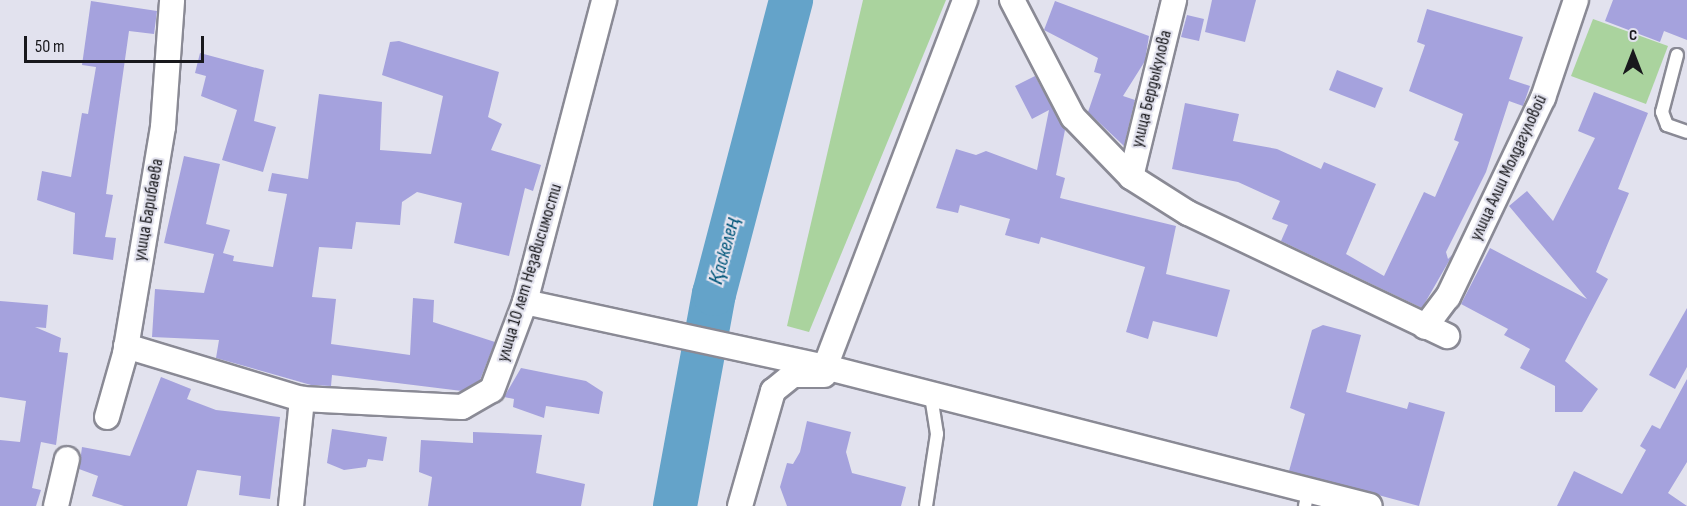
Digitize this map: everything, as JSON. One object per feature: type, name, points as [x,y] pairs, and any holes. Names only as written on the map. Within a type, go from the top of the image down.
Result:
[{"type":"street","name":"улица Барибаева","points":[[106,417],[126,346],[164,127],[172,0]]},
{"type":"street","name":"улица 10 лет Независимости","points":[[302,399],[423,406],[479,402],[492,390],[525,303],[604,0]]},
{"type":"street","points":[[835,371],[965,0]]},
{"type":"street","points":[[1012,0],[1073,117],[1131,177]]},
{"type":"street","name":"улица Бердыкулова","points":[[1131,177],[1174,0]]},
{"type":"street","name":"улица Алии Молдагуловой","points":[[1131,177],[1188,213],[1436,332],[1448,297],[1543,98],[1576,0]]},
{"type":"street","points":[[525,303],[835,371],[931,395],[1306,498],[1370,506]]},
{"type":"street","points":[[126,346],[266,383],[302,399],[291,506]]},
{"type":"street","points":[[740,506],[773,392],[793,375],[835,371]]},
{"type":"street","points":[[56,506],[67,459]]},
{"type":"lane","points":[[1677,55],[1662,112],[1667,124],[1687,132]]},
{"type":"lane","points":[[926,506],[937,434],[931,395]]},
{"type":"green space","points":[[863,0],[946,0],[809,332],[787,326]]},
{"type":"green space","points":[[1593,19],[1668,46],[1646,104],[1571,76]]},
{"type":"building","points":[[1212,0],[1256,0],[1245,42],[1205,32]]},
{"type":"building","points":[[1613,0],[1687,0],[1687,40],[1664,31],[1660,42],[1605,21]]},
{"type":"building","points":[[91,1],[157,11],[154,34],[129,31],[106,194],[113,195],[105,237],[116,238],[113,260],[73,254],[75,213],[37,200],[42,171],[71,177],[82,113],[88,114],[96,67],[82,65]]},
{"type":"building","points":[[1055,1],[1149,36],[1145,61],[1123,96],[1135,100],[1124,146],[1088,112],[1101,74],[1094,72],[1098,58],[1044,30]]},
{"type":"building","points":[[1427,9],[1523,37],[1509,79],[1530,86],[1523,106],[1509,101],[1486,172],[1446,252],[1448,259],[1453,254],[1422,308],[1281,241],[1288,225],[1272,219],[1280,201],[1238,182],[1172,169],[1185,103],[1239,114],[1233,141],[1277,149],[1321,169],[1324,162],[1376,184],[1346,254],[1384,276],[1424,192],[1435,197],[1459,142],[1454,140],[1463,114],[1409,91],[1425,45],[1417,42]]},
{"type":"building","points":[[1187,15],[1204,19],[1199,41],[1181,37]]},
{"type":"building","points":[[399,41],[499,72],[488,117],[502,124],[491,150],[541,165],[533,191],[525,188],[509,256],[454,243],[462,203],[417,192],[402,202],[400,225],[356,222],[352,249],[319,247],[312,297],[336,299],[331,344],[410,355],[413,298],[434,300],[433,322],[495,342],[480,380],[462,391],[332,375],[331,386],[311,385],[216,358],[219,340],[152,337],[155,289],[204,293],[214,254],[164,243],[184,156],[220,164],[206,224],[230,230],[223,253],[234,256],[233,261],[273,267],[287,194],[268,191],[272,173],[308,179],[319,94],[382,102],[380,150],[431,154],[443,96],[382,75],[390,42]]},
{"type":"building","points":[[200,53],[264,70],[254,121],[276,127],[263,172],[222,160],[237,110],[201,96],[206,76],[195,73]]},
{"type":"building","points":[[1337,70],[1383,88],[1375,108],[1329,90]]},
{"type":"building","points":[[1035,76],[1065,130],[1056,175],[1065,178],[1060,198],[1176,226],[1166,274],[1230,290],[1217,337],[1153,321],[1148,339],[1126,332],[1145,267],[1041,237],[1039,244],[1005,235],[1010,219],[960,205],[958,213],[936,208],[956,149],[976,155],[986,151],[1037,170],[1049,110],[1032,119],[1015,86]]},
{"type":"building","points":[[1594,92],[1648,113],[1618,189],[1629,193],[1596,272],[1608,279],[1565,361],[1598,389],[1582,412],[1555,412],[1555,386],[1520,368],[1530,349],[1504,335],[1508,329],[1461,304],[1490,248],[1587,299],[1509,206],[1527,191],[1553,221],[1595,138],[1578,131]]},
{"type":"building","points":[[0,301],[48,305],[46,328],[35,327],[61,338],[59,352],[68,353],[56,445],[41,442],[32,488],[41,490],[36,506],[0,506],[0,440],[20,442],[26,401],[0,397]]},
{"type":"building","points":[[1687,308],[1687,367],[1675,389],[1649,375]]},
{"type":"building","points":[[1323,325],[1361,335],[1346,392],[1407,409],[1409,402],[1445,412],[1419,506],[1289,471],[1305,414],[1290,408],[1312,330]]},
{"type":"building","points":[[521,368],[586,381],[603,392],[599,414],[546,406],[544,418],[513,407],[514,399],[504,397]]},
{"type":"building","points":[[161,377],[191,389],[187,399],[216,410],[280,417],[270,499],[239,495],[241,476],[197,470],[187,506],[124,506],[92,496],[98,476],[79,469],[82,447],[130,456]]},
{"type":"building","points":[[1687,379],[1687,462],[1668,493],[1687,506],[1557,506],[1574,471],[1622,494],[1646,450],[1640,446],[1652,425],[1660,429]]},
{"type":"building","points":[[807,421],[851,432],[846,452],[852,473],[906,487],[901,506],[787,506],[780,487],[787,463],[793,464],[800,452]]},
{"type":"building","points":[[332,429],[387,437],[383,461],[368,459],[366,467],[344,470],[327,463]]},
{"type":"building","points":[[473,432],[542,435],[536,473],[585,484],[581,506],[428,506],[432,477],[419,472],[421,440],[473,443]]},
{"type":"waterway","name":"Қаскелең","points":[[675,506],[714,294],[791,0]]}]
